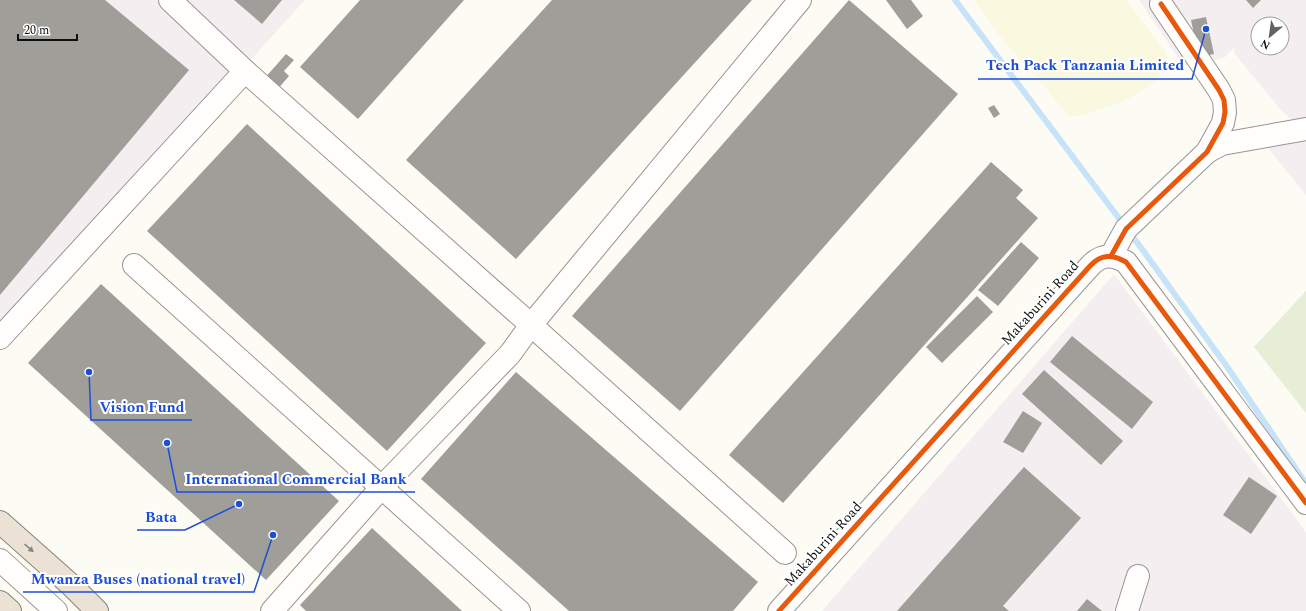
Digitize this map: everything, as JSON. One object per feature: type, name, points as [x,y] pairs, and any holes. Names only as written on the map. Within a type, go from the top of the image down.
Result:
[{"type":"highway","points":[[0,522],[71,585],[97,611]]},
{"type":"highway","points":[[0,602],[10,611]]},
{"type":"street","points":[[170,0],[245,71],[785,553]]},
{"type":"street","points":[[272,611],[381,488],[510,354],[531,325],[800,0]]},
{"type":"street","points":[[1161,4],[1220,90],[1224,100],[1225,112],[1223,123],[1207,152]]},
{"type":"street","points":[[0,338],[245,71]]},
{"type":"street","points":[[1306,129],[1222,144],[1207,152],[1126,228],[1111,256],[1119,257],[1126,262],[1306,503]]},
{"type":"street","name":"Makaburini Road","points":[[779,611],[1092,263],[1103,257],[1111,256]]},
{"type":"street","points":[[134,265],[519,611]]},
{"type":"street","points":[[0,560],[56,611]]},
{"type":"street","points":[[1127,611],[1138,576]]},
{"type":"street","points":[[0,577],[36,611]]},
{"type":"shaded area","points":[[0,0],[305,0],[6,329],[0,332]]},
{"type":"shaded area","points":[[1139,0],[1306,0],[1306,195],[1268,148],[1299,126],[1280,109],[1235,54],[1234,48],[1224,58],[1184,66]]},
{"type":"shaded area","points":[[1114,274],[1306,532],[1306,611],[822,611]]},
{"type":"green space","points":[[974,0],[1126,0],[1167,54],[1165,67],[1154,83],[1124,101],[1079,116],[1068,116],[1046,88],[1005,43]]},
{"type":"green space","points":[[1306,291],[1306,413],[1254,347]]},
{"type":"building","points":[[0,0],[105,0],[189,70],[0,295]]},
{"type":"building","points":[[234,0],[282,0],[262,24]]},
{"type":"building","points":[[360,0],[464,0],[358,119],[300,67]]},
{"type":"building","points":[[552,0],[752,0],[516,259],[406,160]]},
{"type":"building","points":[[849,0],[958,94],[680,411],[572,316]]},
{"type":"building","points":[[886,0],[911,0],[923,16],[907,29]]},
{"type":"building","points":[[1246,0],[1261,0],[1253,8]]},
{"type":"building","points":[[1206,17],[1214,54],[1199,57],[1191,20]]},
{"type":"building","points":[[286,54],[294,60],[284,71],[289,76],[277,90],[264,79]]},
{"type":"building","points":[[994,105],[1000,114],[994,118],[988,108]]},
{"type":"building","points":[[247,124],[486,343],[387,451],[147,231]]},
{"type":"building","points":[[991,162],[1023,190],[1016,198],[1038,218],[783,503],[729,455]]},
{"type":"building","points":[[1021,242],[1039,258],[998,306],[978,290]]},
{"type":"building","points":[[101,284],[339,501],[266,580],[28,363]]},
{"type":"building","points":[[977,296],[993,312],[942,363],[926,347]]},
{"type":"building","points":[[1072,336],[1153,402],[1132,429],[1050,362]]},
{"type":"building","points":[[1044,370],[1123,441],[1101,465],[1022,394]]},
{"type":"building","points":[[516,372],[758,582],[733,611],[569,611],[421,479]]},
{"type":"building","points":[[1023,411],[1042,423],[1023,453],[1003,442]]},
{"type":"building","points":[[1024,467],[1081,518],[1003,606],[1009,611],[897,611]]},
{"type":"building","points":[[1249,477],[1277,496],[1251,534],[1223,515]]},
{"type":"building","points":[[372,528],[462,611],[306,611],[300,605]]},
{"type":"building","points":[[1087,599],[1102,611],[1077,611]]},
{"type":"waterway","points":[[955,0],[1142,249],[1228,368],[1306,484]]},
{"type":"cycle path","points":[[1111,256],[1126,229],[1207,152],[1223,123],[1225,112],[1224,100],[1219,90],[1161,4]]},
{"type":"cycle path","points":[[779,611],[1090,266],[1098,259],[1107,256],[1121,259],[1126,262],[1306,503]]},
{"type":"place","name":"Tech Pack Tanzania Limited","points":[[1206,29]]},
{"type":"place","name":"Vision Fund","points":[[89,372]]},
{"type":"place","name":"International Commercial Bank","points":[[167,443]]},
{"type":"place","name":"Bata","points":[[239,504]]},
{"type":"place","name":"Mwanza Buses (national travel)","points":[[273,535]]}]
